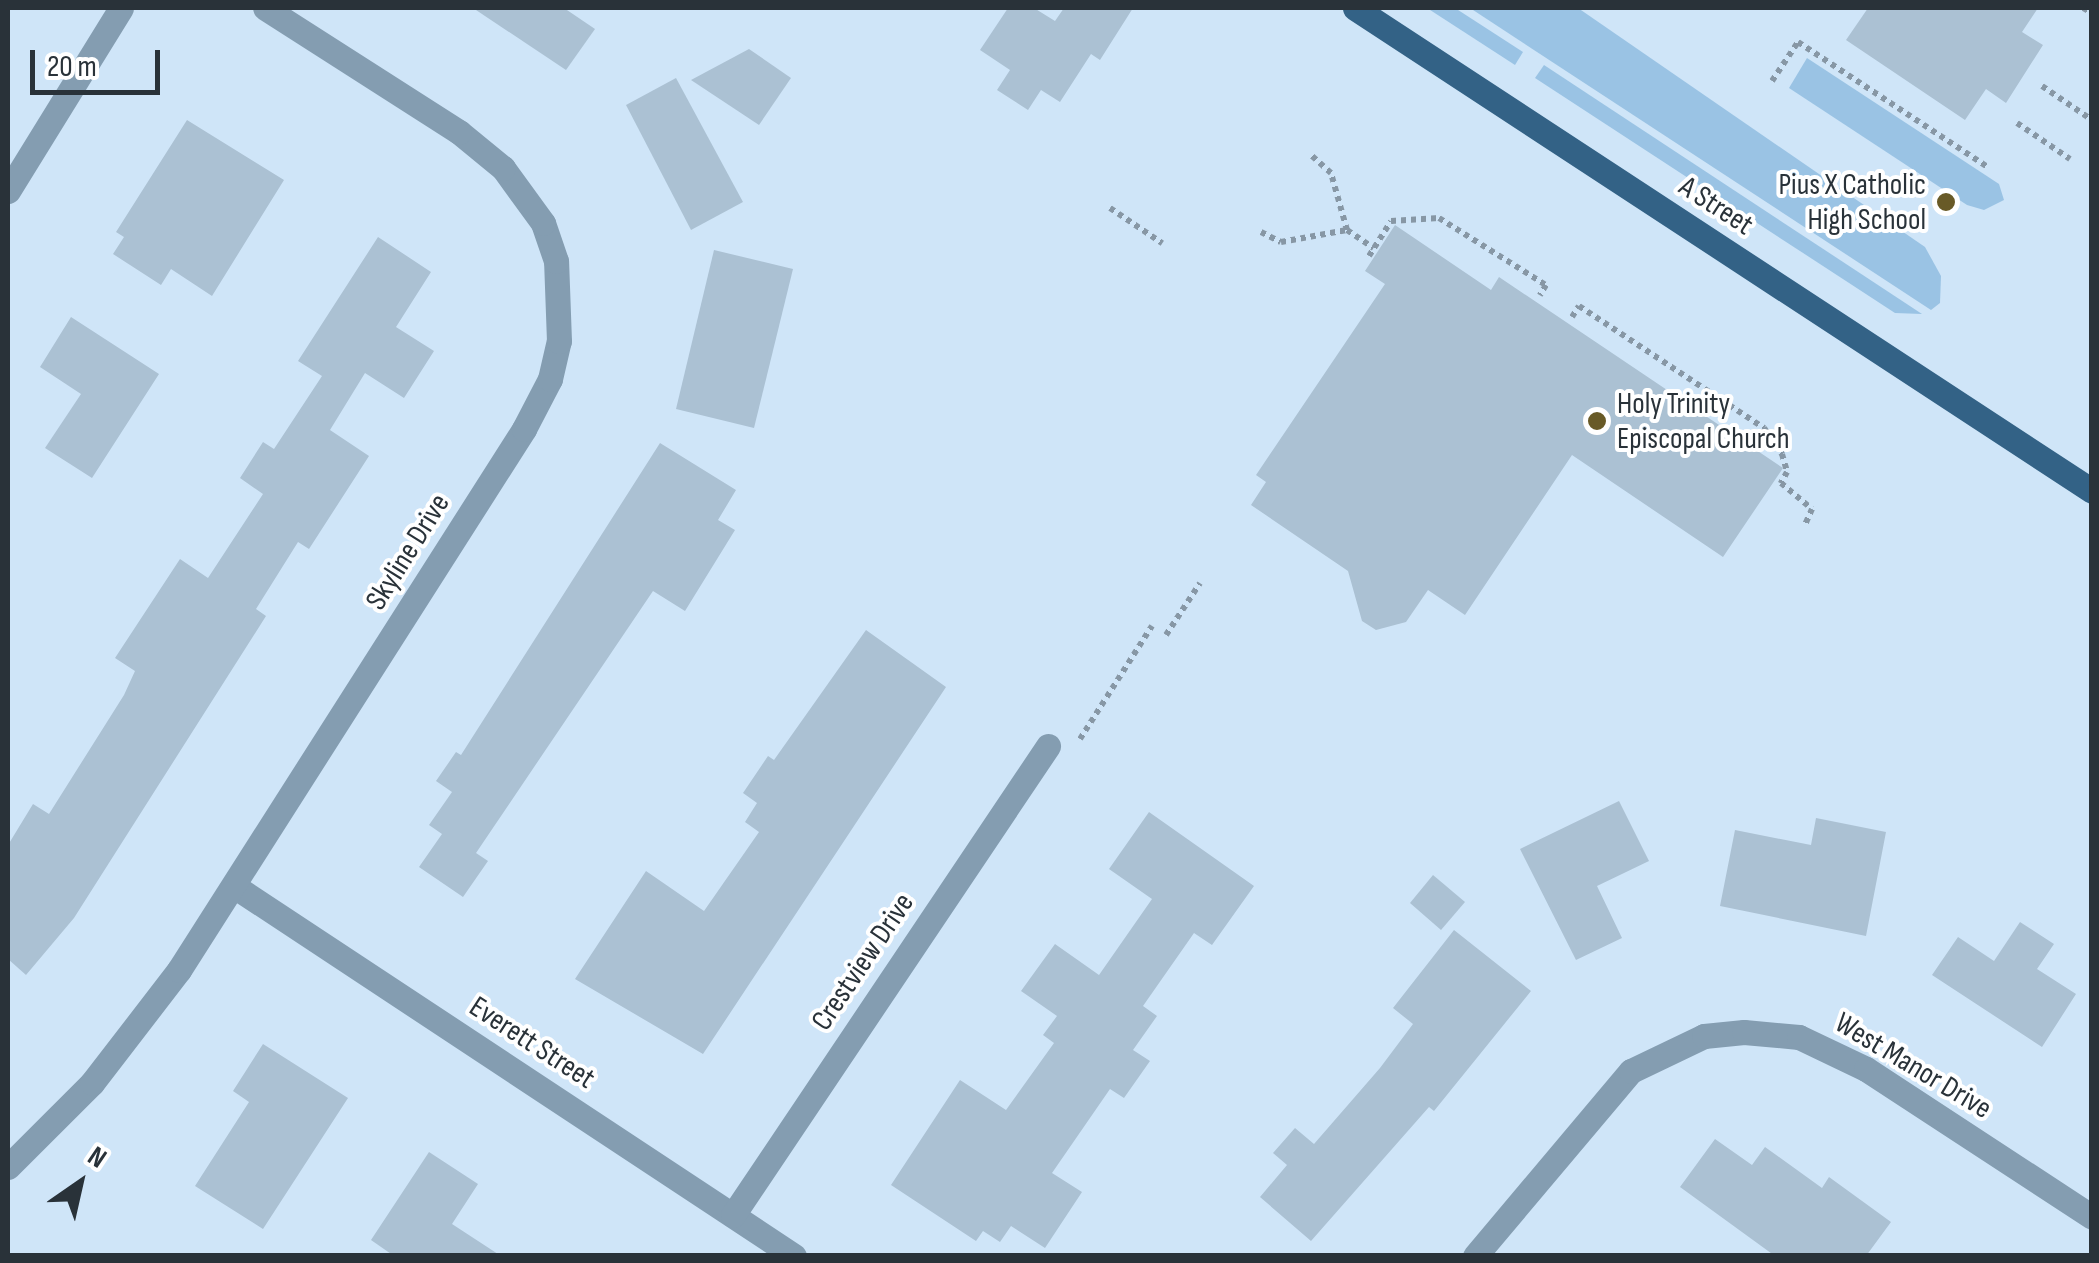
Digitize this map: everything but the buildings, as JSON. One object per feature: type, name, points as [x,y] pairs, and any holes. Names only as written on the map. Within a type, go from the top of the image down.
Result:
[{"type":"main road","name":"A Street","points":[[1356,8],[2092,491]]},
{"type":"street","points":[[8,191],[121,8]]},
{"type":"street","name":"Skyline Drive","points":[[8,1167],[102,1070],[234,886],[524,429],[550,379],[561,301],[542,224],[503,168],[459,132],[265,8]]},
{"type":"street","name":"Crestview Drive","points":[[733,1215],[1059,750]]},
{"type":"street","name":"Everett Street","points":[[234,886],[794,1256]]},
{"type":"street","name":"West Manor Drive","points":[[1475,1256],[1631,1071],[1704,1036],[1744,1032],[1798,1037],[1866,1069],[2092,1217]]},
{"type":"path","points":[[2083,8],[2092,13]]},
{"type":"path","points":[[1772,81],[1798,42],[1989,168]]},
{"type":"path","points":[[2042,86],[2092,120]]},
{"type":"path","points":[[2018,123],[2070,158]]},
{"type":"path","points":[[1311,155],[1331,173],[1347,230],[1371,252],[1391,221],[1439,218],[1546,285],[1540,295]]},
{"type":"path","points":[[1110,208],[1162,243]]},
{"type":"path","points":[[1260,232],[1282,242],[1347,230]]},
{"type":"path","points":[[1572,318],[1580,306],[1764,428],[1782,454],[1788,472],[1781,483],[1812,509],[1805,524]]},
{"type":"path","points":[[1166,635],[1200,583]]},
{"type":"path","points":[[1059,750],[1152,626]]},
{"type":"shaded area","points":[[1427,8],[1455,8],[1523,52],[1515,65]]},
{"type":"shaded area","points":[[1470,8],[1578,8],[1925,247],[1941,276],[1940,303],[1931,310]]},
{"type":"shaded area","points":[[1807,58],[1999,184],[2004,200],[1984,210],[1967,205],[1789,88]]},
{"type":"shaded area","points":[[1544,65],[1922,314],[1895,313],[1535,78]]},
{"type":"place","name":"Pius X Catholic High School","points":[[1946,202]]},
{"type":"place","name":"Holy Trinity Episcopal Church","points":[[1597,421]]}]
